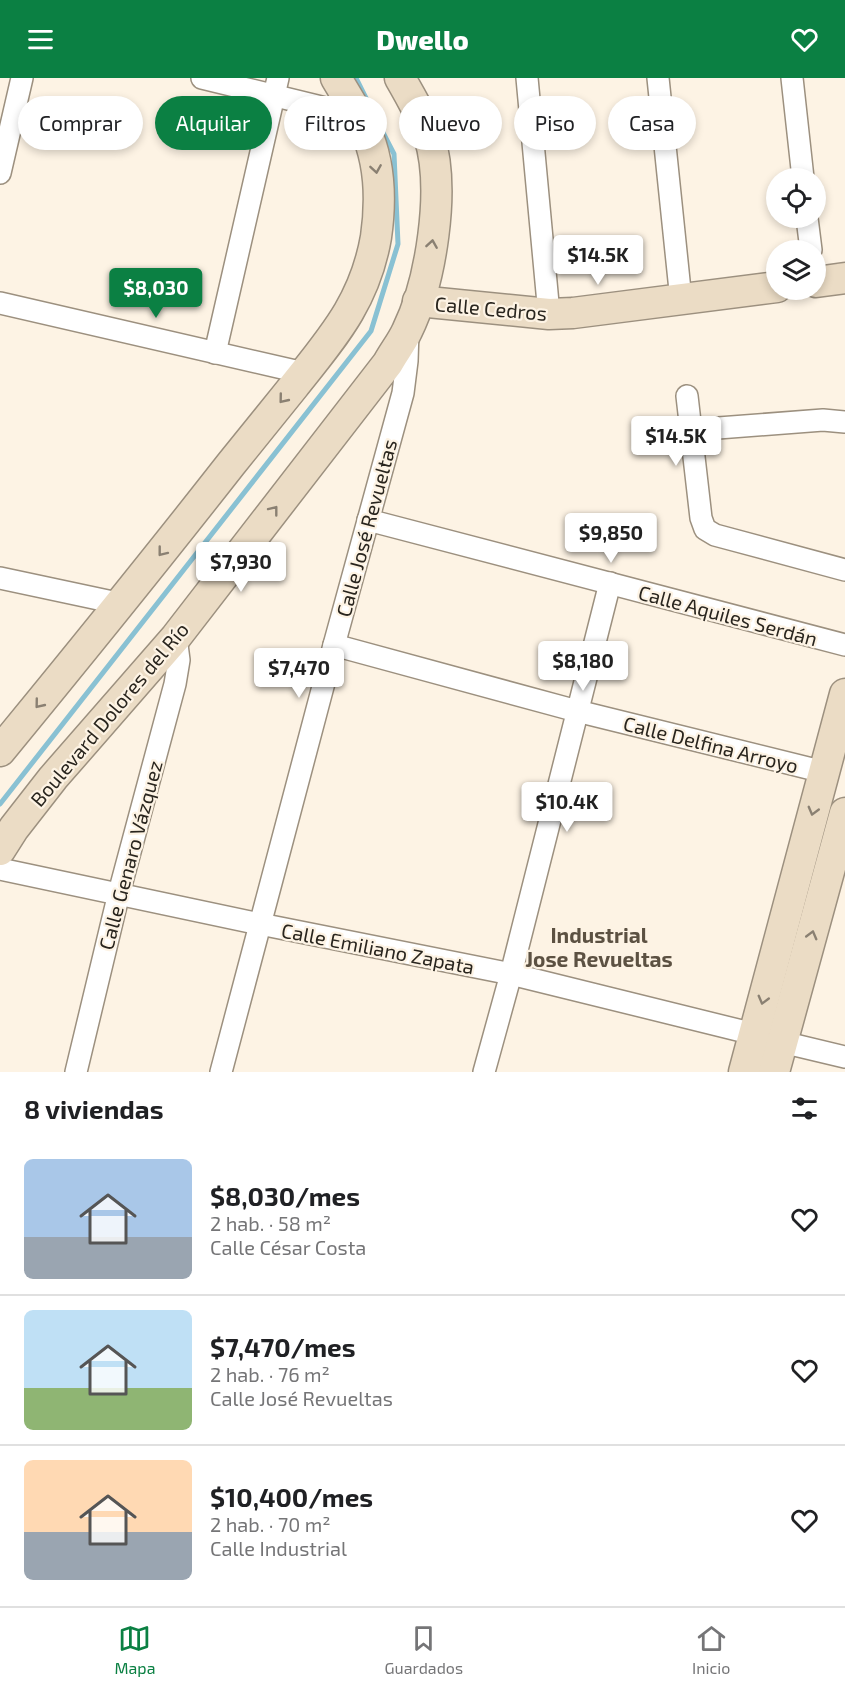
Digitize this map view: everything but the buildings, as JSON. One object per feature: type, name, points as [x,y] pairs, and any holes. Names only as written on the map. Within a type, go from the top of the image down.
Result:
[{"type":"street","points":[[0,173],[22,78]]},
{"type":"street","points":[[202,78],[276,86],[303,96]]},
{"type":"street","points":[[336,78],[346,96]]},
{"type":"street","name":"Boulevard Dolores del Río","points":[[0,850],[53,778],[176,637],[388,363],[408,330],[431,255],[435,225],[436,183],[429,137],[400,78]]},
{"type":"street","points":[[527,78],[549,314]]},
{"type":"street","points":[[658,78],[681,300]]},
{"type":"street","points":[[792,78],[802,168]]},
{"type":"street","points":[[215,353],[276,86]]},
{"type":"street","points":[[0,751],[122,604],[350,313],[366,274],[374,245],[379,194],[371,150]]},
{"type":"street","points":[[826,281],[845,278]]},
{"type":"street","name":"Calle Cedros","points":[[418,301],[549,314],[573,313],[766,288]]},
{"type":"street","points":[[0,303],[304,373]]},
{"type":"street","name":"Calle José Revueltas","points":[[221,1072],[403,393],[408,330]]},
{"type":"street","points":[[687,396],[701,518],[705,529],[715,535],[845,570]]},
{"type":"street","points":[[692,430],[823,420],[845,422]]},
{"type":"street","name":"Calle Aquiles Serdán","points":[[368,520],[845,645]]},
{"type":"street","points":[[0,578],[122,604]]},
{"type":"street","points":[[484,1072],[610,584]]},
{"type":"street","name":"Calle Genaro Vázquez","points":[[76,1072],[119,893],[175,684],[179,660],[176,637]]},
{"type":"street","name":"Calle Delfina Arroyo","points":[[334,645],[577,711],[835,774]]},
{"type":"street","points":[[744,1072],[835,774],[845,694]]},
{"type":"street","points":[[774,1072],[845,813]]},
{"type":"street","name":"Calle Emiliano Zapata","points":[[0,869],[511,974],[754,1034]]},
{"type":"street","points":[[782,1042],[845,1057]]},
{"type":"waterway","points":[[356,78],[365,96]]},
{"type":"waterway","points":[[0,804],[371,331],[398,244],[394,154],[387,140]]},
{"type":"district","name":"Industrial Jose Revueltas","points":[[599,946]]}]
